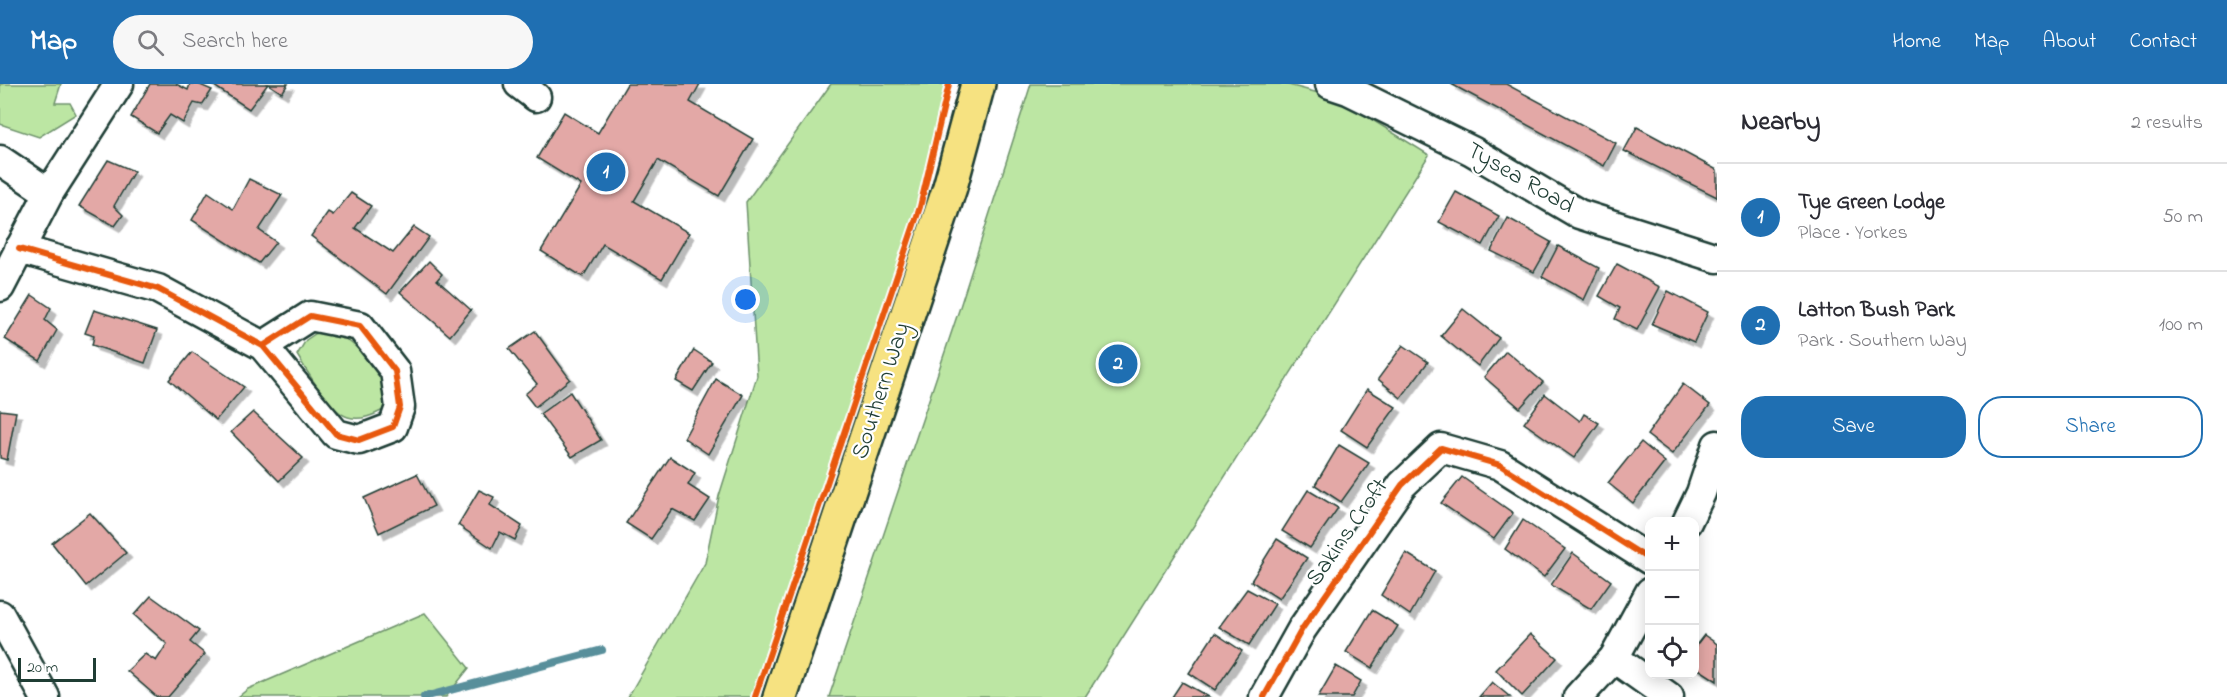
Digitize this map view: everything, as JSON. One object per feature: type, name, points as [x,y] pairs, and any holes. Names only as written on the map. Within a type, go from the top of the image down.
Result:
[{"type":"main road","name":"Southern Way","points":[[780,697],[950,187],[978,84]]},
{"type":"street","points":[[0,286],[49,193],[119,84]]},
{"type":"street","name":"Tysea Road","points":[[1343,86],[1472,151],[1579,214],[1717,258]]},
{"type":"street","points":[[0,160],[49,193]]},
{"type":"street","points":[[19,249],[158,289],[263,346],[336,434],[359,440],[393,428],[400,407],[395,371],[360,326],[310,316],[263,346]]},
{"type":"street","points":[[1689,517],[1701,493],[1717,445]]},
{"type":"street","name":"Sakins Croft","points":[[1264,697],[1302,629],[1402,484],[1441,448],[1500,465],[1645,557]]},
{"type":"street","points":[[1578,697],[1614,658],[1645,601]]},
{"type":"street","points":[[0,615],[45,697]]},
{"type":"street","points":[[1614,658],[1669,697]]},
{"type":"green space","points":[[0,84],[61,84],[55,103],[70,103],[76,114],[39,137],[0,124]]},
{"type":"green space","points":[[831,84],[952,84],[939,145],[766,697],[628,697],[705,563],[719,496],[757,376],[746,202]]},
{"type":"green space","points":[[1031,84],[1285,84],[1337,98],[1429,155],[1085,697],[829,697],[959,310]]},
{"type":"green space","points":[[321,330],[333,332],[351,343],[377,369],[388,387],[389,395],[385,409],[367,417],[353,418],[341,414],[327,399],[297,355],[306,340]]},
{"type":"green space","points":[[425,613],[469,668],[446,697],[238,697],[248,689]]},
{"type":"building","points":[[150,84],[176,84],[188,90],[190,84],[198,84],[212,90],[202,105],[194,103],[183,123],[170,115],[157,133],[131,117]]},
{"type":"building","points":[[211,84],[268,84],[249,109]]},
{"type":"building","points":[[268,84],[288,84],[282,93]]},
{"type":"building","points":[[627,84],[700,84],[690,102],[753,139],[719,196],[658,160],[634,201],[689,233],[662,279],[603,244],[583,277],[541,251],[581,185],[537,158],[564,112],[598,133]]},
{"type":"building","points":[[1451,84],[1506,84],[1616,143],[1604,166]]},
{"type":"building","points":[[1637,127],[1717,170],[1717,197],[1624,151]]},
{"type":"building","points":[[108,160],[134,171],[114,206],[123,215],[115,226],[79,206]]},
{"type":"building","points":[[249,179],[282,195],[259,230],[276,242],[259,263],[192,220],[208,192],[233,209]]},
{"type":"building","points":[[1456,192],[1499,216],[1483,245],[1439,222]]},
{"type":"building","points":[[351,193],[371,206],[355,228],[393,253],[414,227],[429,237],[387,294],[311,236],[328,212],[333,215]]},
{"type":"building","points":[[1508,218],[1551,242],[1534,272],[1491,251]]},
{"type":"building","points":[[1558,246],[1599,268],[1584,300],[1542,277]]},
{"type":"building","points":[[429,261],[442,274],[437,280],[471,310],[450,336],[400,292]]},
{"type":"building","points":[[1617,264],[1660,287],[1637,330],[1615,319],[1620,308],[1599,296]]},
{"type":"building","points":[[1668,291],[1708,312],[1694,342],[1652,324]]},
{"type":"building","points":[[32,295],[51,308],[45,320],[57,330],[40,361],[5,339]]},
{"type":"building","points":[[1463,309],[1499,338],[1478,366],[1441,336]]},
{"type":"building","points":[[94,310],[157,330],[145,363],[92,345],[94,336],[85,333]]},
{"type":"building","points":[[535,331],[570,379],[535,407],[525,394],[537,384],[509,349]]},
{"type":"building","points":[[1403,345],[1428,362],[1401,398],[1378,379]]},
{"type":"building","points":[[694,350],[712,362],[693,391],[676,381]]},
{"type":"building","points":[[1506,351],[1543,382],[1520,408],[1484,377]]},
{"type":"building","points":[[192,352],[244,387],[216,420],[169,380]]},
{"type":"building","points":[[716,379],[743,395],[708,454],[684,438]]},
{"type":"building","points":[[1683,384],[1710,405],[1672,454],[1647,435]]},
{"type":"building","points":[[1367,389],[1396,407],[1367,447],[1341,430]]},
{"type":"building","points":[[570,392],[601,440],[572,457],[540,414]]},
{"type":"building","points":[[1545,394],[1580,421],[1584,414],[1599,423],[1574,458],[1524,423]]},
{"type":"building","points":[[0,410],[16,412],[7,460],[0,458]]},
{"type":"building","points":[[253,412],[303,458],[279,481],[231,432]]},
{"type":"building","points":[[1641,442],[1665,462],[1633,503],[1608,483]]},
{"type":"building","points":[[1339,445],[1369,463],[1341,502],[1315,485]]},
{"type":"building","points":[[670,457],[695,473],[688,485],[710,499],[695,521],[672,509],[651,539],[626,523]]},
{"type":"building","points":[[417,474],[434,506],[379,533],[364,498]]},
{"type":"building","points":[[1462,477],[1513,513],[1494,539],[1441,503]]},
{"type":"building","points":[[479,490],[494,497],[490,505],[522,526],[515,540],[500,532],[492,548],[458,525]]},
{"type":"building","points":[[1308,490],[1338,508],[1310,548],[1282,531]]},
{"type":"building","points":[[90,513],[126,553],[86,586],[52,543]]},
{"type":"building","points":[[1523,520],[1565,549],[1544,577],[1505,549]]},
{"type":"building","points":[[1277,539],[1307,558],[1279,599],[1251,581]]},
{"type":"building","points":[[1406,553],[1435,571],[1410,615],[1381,595]]},
{"type":"building","points":[[1573,553],[1611,581],[1591,609],[1551,585]]},
{"type":"building","points":[[1247,589],[1275,604],[1249,645],[1219,627]]},
{"type":"building","points":[[151,596],[199,631],[190,642],[205,654],[168,697],[157,697],[127,671],[145,654],[156,661],[167,644],[134,615]]},
{"type":"building","points":[[1372,610],[1398,626],[1372,668],[1346,652]]},
{"type":"building","points":[[1215,633],[1242,651],[1215,690],[1189,673]]},
{"type":"building","points":[[1530,634],[1557,658],[1522,696],[1496,670]]},
{"type":"building","points":[[1704,635],[1717,644],[1717,681],[1699,669],[1699,642]]},
{"type":"building","points":[[1336,666],[1361,681],[1352,697],[1318,697]]},
{"type":"building","points":[[1182,682],[1209,697],[1172,697]]},
{"type":"building","points":[[1492,682],[1510,697],[1479,697]]},
{"type":"waterway","points":[[424,697],[602,650]]},
{"type":"cycle path","points":[[755,697],[920,207],[949,84]]},
{"type":"cycle path","points":[[19,249],[158,289],[263,346],[310,316],[360,326],[395,371],[400,407],[393,427],[359,440],[336,434],[263,346]]},
{"type":"cycle path","points":[[1264,697],[1302,629],[1402,485],[1441,448],[1500,465],[1645,557]]},
{"type":"place","name":"Tye Green Lodge","points":[[606,172]]},
{"type":"place","name":"Latton Bush Park","points":[[1118,364]]}]
